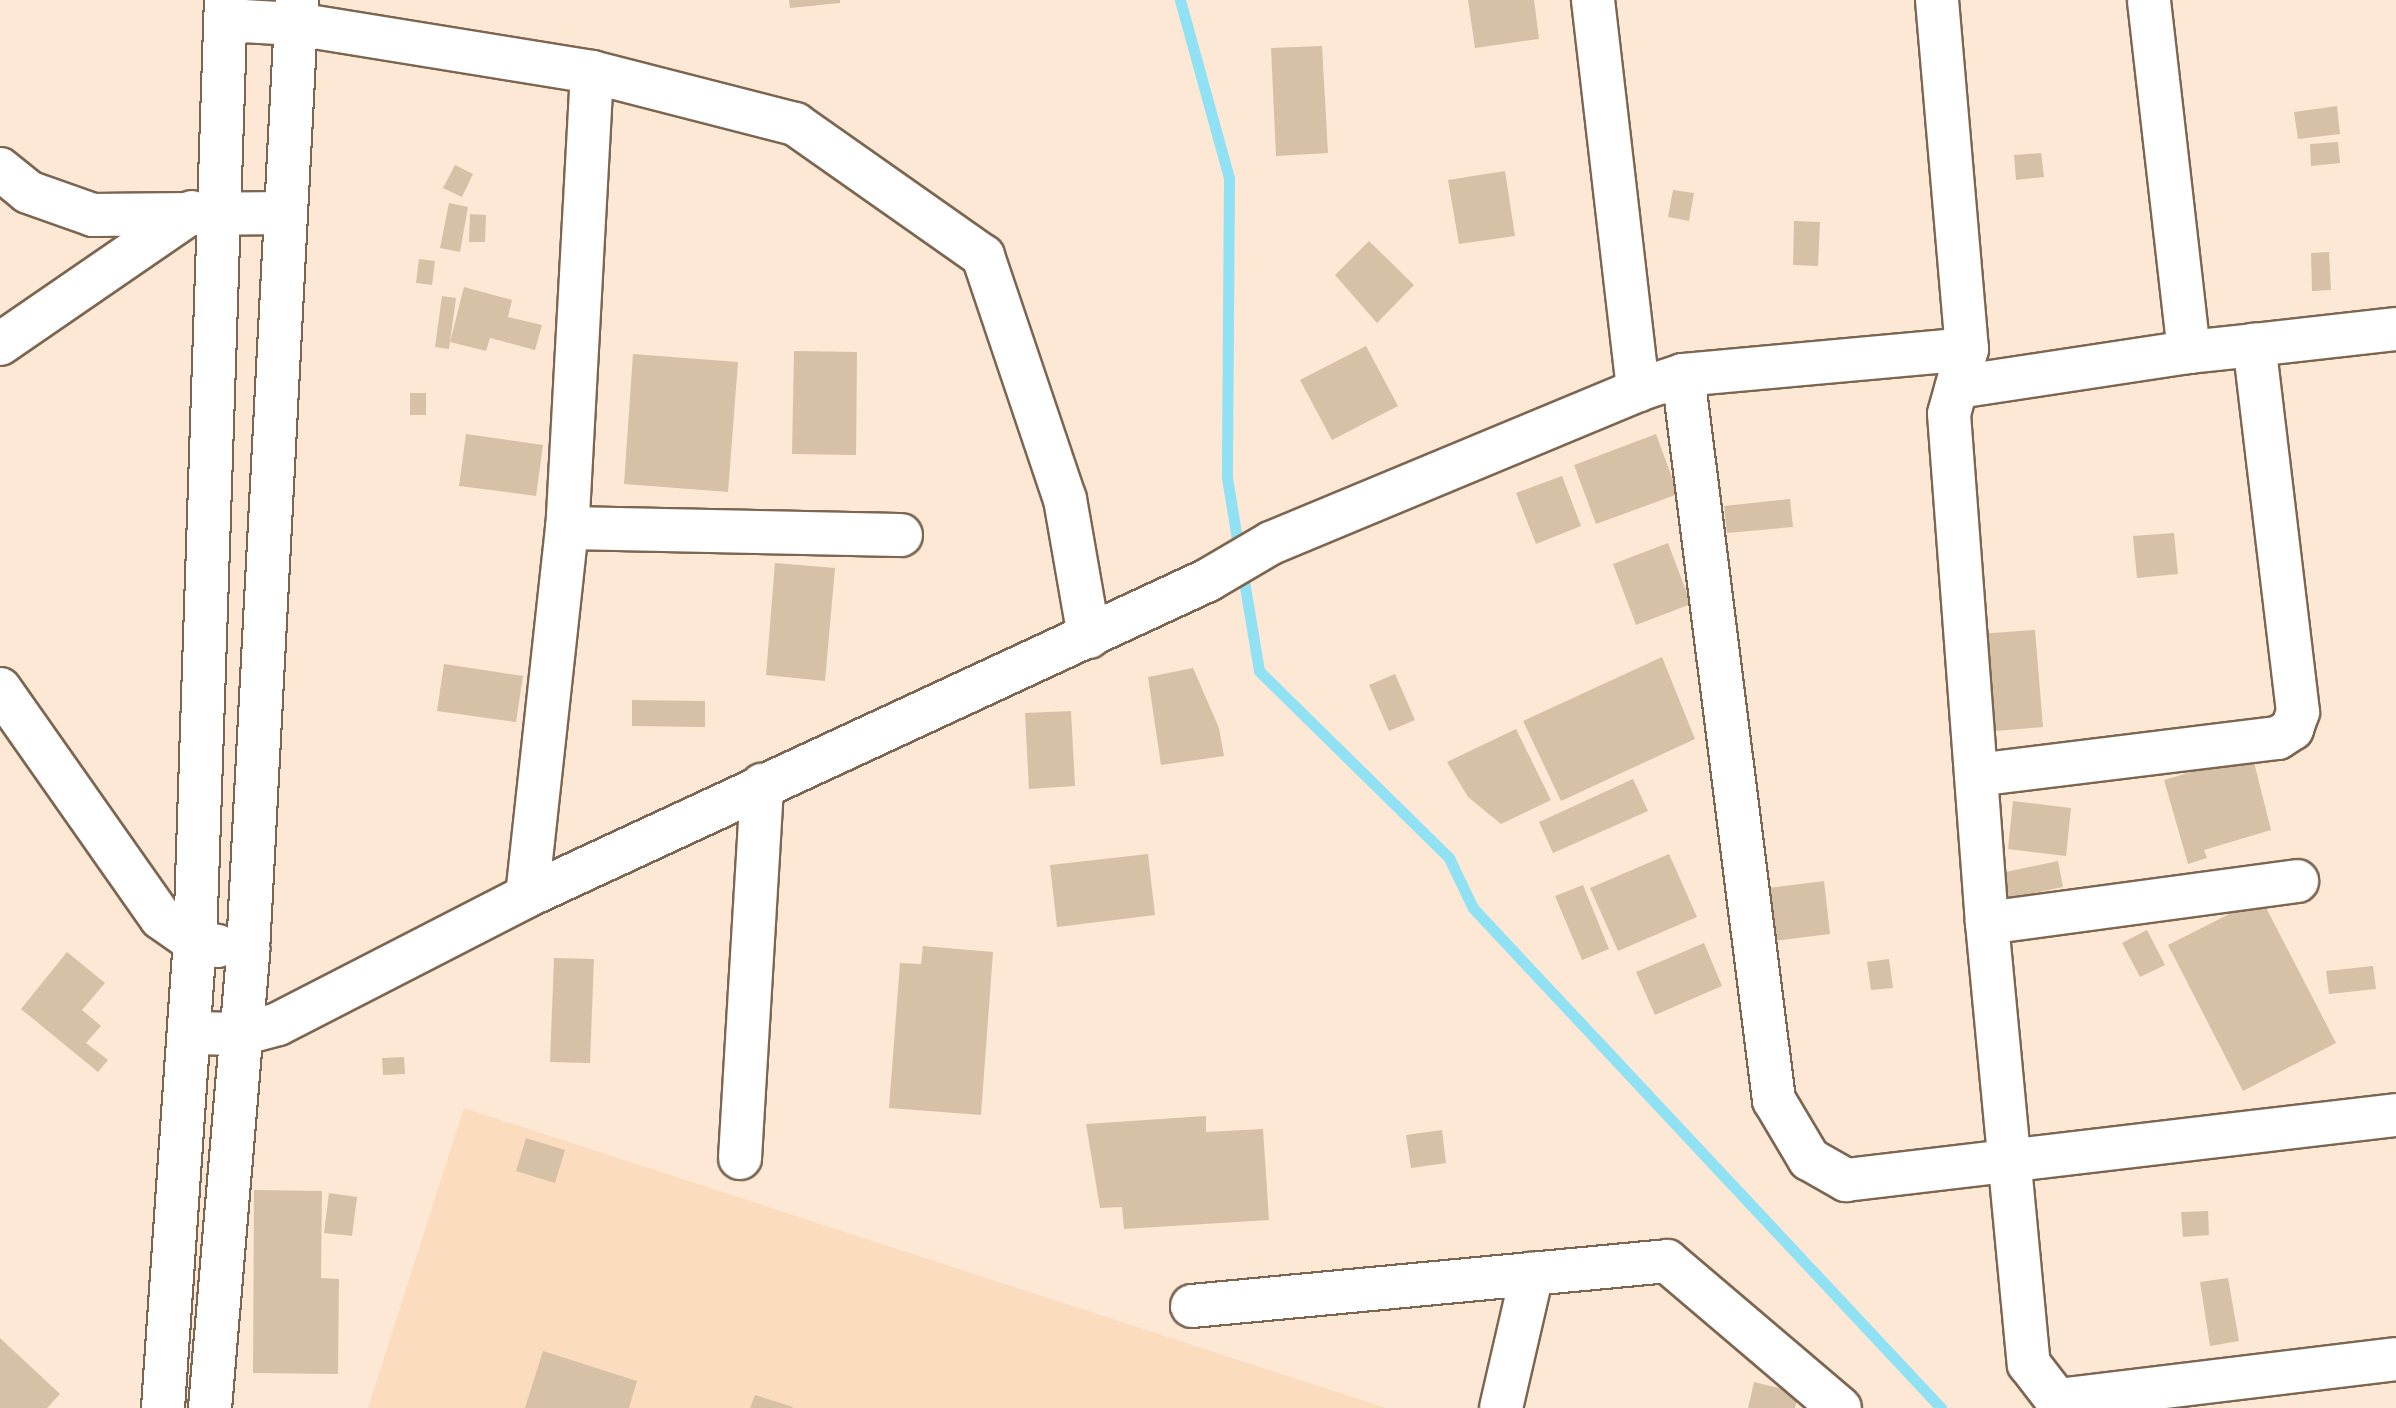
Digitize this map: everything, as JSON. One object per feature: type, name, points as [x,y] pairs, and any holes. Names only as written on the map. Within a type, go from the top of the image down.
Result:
[{"type":"street","points":[[1593,0],[1638,390]]},
{"type":"street","points":[[1936,0],[1962,368],[1949,414],[1987,923],[2029,1364],[2060,1404],[2396,1359]]},
{"type":"street","points":[[2148,0],[2189,352]]},
{"type":"street","points":[[163,1408],[195,942],[206,211],[226,10],[297,12],[592,72],[796,124],[983,256],[1065,499],[1089,637]]},
{"type":"street","points":[[210,1408],[248,950],[297,12]]},
{"type":"street","points":[[527,896],[567,528],[592,72]]},
{"type":"street","points":[[0,169],[28,192],[94,215],[286,212]]},
{"type":"street","points":[[0,344],[206,211]]},
{"type":"street","points":[[189,1032],[242,1034],[300,1014],[527,896],[1089,637],[1208,580],[1270,543],[1638,390],[1684,375],[1962,368],[2189,352],[2396,329]]},
{"type":"street","points":[[1976,774],[2278,738],[2292,729],[2298,712],[2254,346]]},
{"type":"street","points":[[1684,375],[1774,1100],[1808,1159],[1846,1180],[2396,1115]]},
{"type":"street","points":[[567,528],[902,535]]},
{"type":"street","points":[[0,690],[161,918],[195,942],[248,950]]},
{"type":"street","points":[[740,1158],[762,785]]},
{"type":"street","points":[[1987,923],[2298,881]]},
{"type":"street","points":[[1192,1306],[1667,1261],[1840,1408]]},
{"type":"street","points":[[1500,1408],[1532,1274]]},
{"type":"shaded area","points":[[464,1108],[1386,1408],[368,1408]]},
{"type":"building","points":[[789,0],[840,0],[840,3],[790,8]]},
{"type":"building","points":[[1468,0],[1534,0],[1539,39],[1475,48]]},
{"type":"building","points":[[1322,46],[1328,153],[1276,156],[1271,48]]},
{"type":"building","points":[[2337,106],[2340,134],[2298,139],[2294,112]]},
{"type":"building","points":[[2338,142],[2340,163],[2311,166],[2310,144]]},
{"type":"building","points":[[2041,153],[2044,177],[2016,180],[2014,155]]},
{"type":"building","points":[[455,165],[473,174],[462,197],[443,188]]},
{"type":"building","points":[[1505,171],[1515,236],[1459,244],[1448,180]]},
{"type":"building","points":[[1673,190],[1694,193],[1689,221],[1668,217]]},
{"type":"building","points":[[449,203],[468,207],[460,252],[440,248]]},
{"type":"building","points":[[470,214],[486,215],[485,242],[469,242]]},
{"type":"building","points":[[1794,221],[1820,222],[1818,266],[1793,265]]},
{"type":"building","points":[[1369,241],[1414,285],[1377,323],[1335,275]]},
{"type":"building","points":[[2329,252],[2331,290],[2312,291],[2311,253]]},
{"type":"building","points":[[419,259],[435,261],[432,285],[416,283]]},
{"type":"building","points":[[464,287],[512,300],[508,317],[542,325],[535,350],[490,338],[486,351],[450,342]]},
{"type":"building","points":[[442,296],[456,298],[449,349],[435,347]]},
{"type":"building","points":[[1366,346],[1398,406],[1332,440],[1300,380]]},
{"type":"building","points":[[794,351],[857,352],[856,455],[792,454]]},
{"type":"building","points":[[633,354],[738,362],[728,492],[624,484]]},
{"type":"building","points":[[410,393],[426,393],[426,415],[410,415]]},
{"type":"building","points":[[466,434],[543,445],[536,496],[459,486]]},
{"type":"building","points":[[1656,434],[1678,494],[1596,524],[1574,465]]},
{"type":"building","points":[[1562,476],[1581,526],[1536,544],[1516,493]]},
{"type":"building","points":[[1790,499],[1793,527],[1727,533],[1724,506]]},
{"type":"building","points":[[2174,533],[2178,574],[2137,578],[2133,536]]},
{"type":"building","points":[[1668,543],[1691,604],[1636,625],[1613,564]]},
{"type":"building","points":[[775,563],[835,568],[825,681],[766,675]]},
{"type":"building","points":[[2035,630],[2043,727],[1984,732],[1977,634]]},
{"type":"building","points":[[1662,657],[1695,739],[1561,801],[1523,721]]},
{"type":"building","points":[[444,664],[523,676],[516,722],[437,711]]},
{"type":"building","points":[[1193,668],[1219,728],[1224,756],[1161,765],[1148,677]]},
{"type":"building","points":[[1395,674],[1415,720],[1389,731],[1369,685]]},
{"type":"building","points":[[632,700],[705,701],[705,727],[632,726]]},
{"type":"building","points":[[1071,711],[1075,786],[1029,789],[1025,713]]},
{"type":"building","points":[[1516,729],[1551,800],[1501,824],[1468,797],[1447,762]]},
{"type":"building","points":[[2252,754],[2271,830],[2204,850],[2207,858],[2188,864],[2164,780]]},
{"type":"building","points":[[1633,779],[1648,811],[1553,853],[1539,822]]},
{"type":"building","points":[[2013,801],[2071,808],[2066,856],[2008,849]]},
{"type":"building","points":[[1148,854],[1155,915],[1057,927],[1050,865]]},
{"type":"building","points":[[1669,854],[1697,917],[1618,951],[1590,888]]},
{"type":"building","points":[[2058,861],[2063,887],[2002,900],[1996,874]]},
{"type":"building","points":[[1824,881],[1830,934],[1775,941],[1769,888]]},
{"type":"building","points":[[1583,885],[1609,949],[1582,960],[1555,896]]},
{"type":"building","points":[[2261,898],[2336,1043],[2243,1091],[2168,945]]},
{"type":"building","points":[[2147,930],[2165,965],[2140,977],[2122,943]]},
{"type":"building","points":[[1704,943],[1722,986],[1655,1015],[1636,972]]},
{"type":"building","points":[[923,946],[993,952],[981,1115],[889,1108],[900,963],[921,964]]},
{"type":"building","points":[[67,952],[105,983],[82,1010],[101,1026],[86,1043],[108,1060],[98,1072],[21,1009]]},
{"type":"building","points":[[554,958],[594,959],[590,1063],[550,1062]]},
{"type":"building","points":[[1889,959],[1893,988],[1871,990],[1867,962]]},
{"type":"building","points":[[2373,966],[2376,989],[2329,994],[2326,971]]},
{"type":"building","points":[[404,1057],[405,1074],[383,1075],[382,1058]]},
{"type":"building","points":[[1206,1116],[1206,1132],[1263,1129],[1269,1220],[1124,1229],[1122,1207],[1100,1208],[1086,1124]]},
{"type":"building","points":[[1442,1130],[1446,1163],[1411,1168],[1406,1135]]},
{"type":"building","points":[[526,1138],[565,1150],[555,1183],[516,1171]]},
{"type":"building","points":[[254,1190],[322,1191],[321,1278],[339,1279],[338,1374],[253,1373]]},
{"type":"building","points":[[329,1193],[357,1197],[352,1236],[324,1233]]},
{"type":"building","points":[[2208,1211],[2209,1235],[2183,1237],[2181,1212]]},
{"type":"building","points":[[2228,1278],[2239,1341],[2210,1346],[2200,1282]]},
{"type":"building","points":[[0,1338],[60,1394],[47,1408],[0,1408]]},
{"type":"building","points":[[543,1351],[637,1381],[629,1408],[525,1408]]},
{"type":"building","points":[[1754,1382],[1799,1393],[1795,1408],[1748,1408]]},
{"type":"building","points":[[755,1395],[793,1407],[750,1408]]},
{"type":"waterway","points":[[1180,0],[1229,178],[1227,478],[1239,551]]},
{"type":"waterway","points":[[1242,569],[1259,671],[1449,858],[1473,908],[1941,1408]]}]
